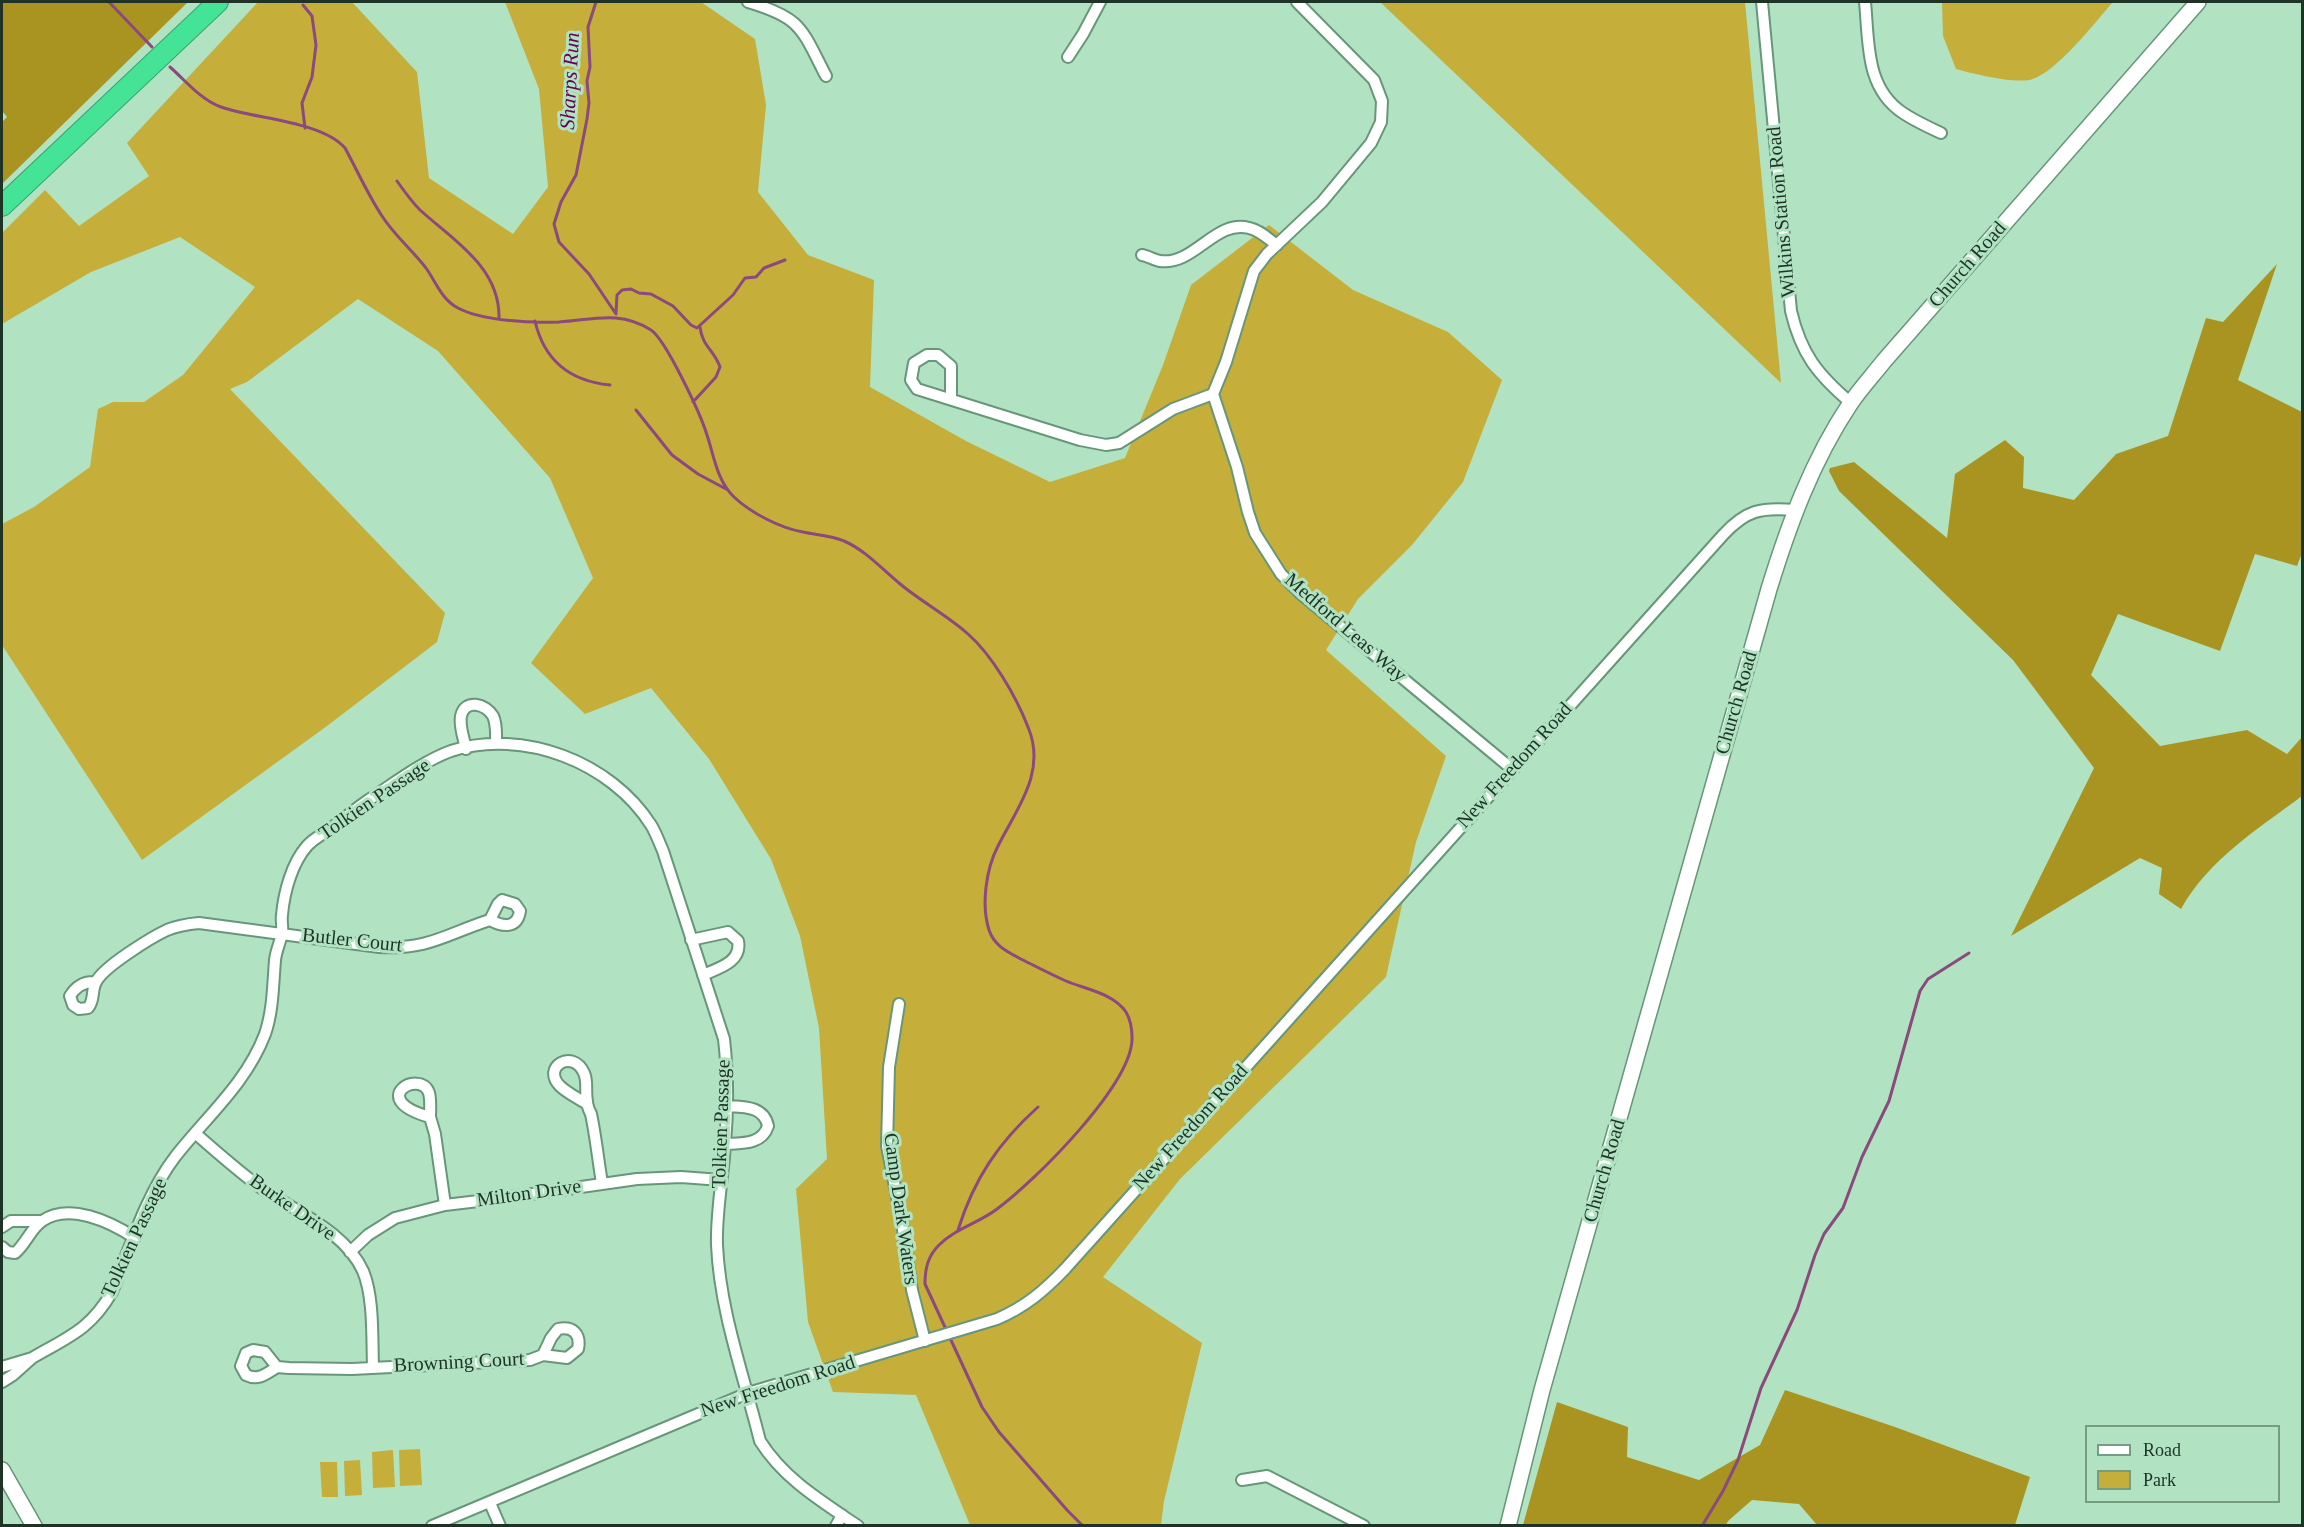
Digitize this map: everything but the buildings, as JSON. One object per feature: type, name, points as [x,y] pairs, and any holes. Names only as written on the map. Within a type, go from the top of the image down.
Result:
[{"type":"highway","points":[[2,206],[218,2]]},
{"type":"main road","name":"Church Road","points":[[1508,1526],[1542,1390],[1769,589],[1795,510],[1822,452],[1851,402],[2198,2]]},
{"type":"main road","points":[[2,1470],[34,1526]]},
{"type":"street","points":[[748,2],[783,13],[800,26],[826,76]]},
{"type":"street","points":[[1068,57],[1100,2]]},
{"type":"street","points":[[951,398],[951,366],[938,355],[927,355],[914,363],[911,380],[917,389],[1063,435],[1106,445],[1119,443],[1173,409],[1213,394],[1226,362],[1254,271],[1277,245],[1322,202],[1371,143],[1378,132],[1383,110],[1379,90],[1368,72],[1297,2]]},
{"type":"street","name":"Wilkins Station Road","points":[[1762,2],[1791,311],[1797,336],[1806,355],[1828,382],[1851,402]]},
{"type":"street","points":[[1865,2],[1871,63],[1879,89],[1890,103],[1904,114],[1941,133]]},
{"type":"street","points":[[1142,255],[1161,261],[1174,259],[1187,254],[1225,230],[1242,227],[1258,231],[1277,245]]},
{"type":"street","name":"Medford Leas Way","points":[[1213,394],[1237,467],[1255,533],[1281,574],[1300,593],[1512,769]]},
{"type":"street","name":"New Freedom Road","points":[[432,1526],[748,1393],[971,1328],[1018,1310],[1034,1299],[1058,1277],[1733,524],[1752,511],[1777,508],[1795,510]]},
{"type":"street","points":[[466,748],[461,719],[465,708],[470,705],[483,706],[491,713],[495,720],[496,744]]},
{"type":"street","name":"Tolkien Passage","points":[[2,1382],[32,1358],[72,1335],[96,1317],[112,1292],[158,1183],[175,1157],[238,1083],[259,1047],[269,1018],[276,954],[282,933],[282,915],[289,881],[308,845],[390,786],[450,752],[496,744],[532,748],[578,762],[611,781],[632,801],[651,825],[663,851],[724,1040],[727,1066],[727,1106],[717,1242],[720,1283],[760,1441],[770,1458],[787,1475],[858,1526]]},
{"type":"street","name":"Butler Court","points":[[96,982],[109,968],[132,951],[167,930],[184,925],[199,923],[403,948],[426,945],[490,920]]},
{"type":"street","points":[[691,940],[728,932],[738,941],[739,947],[730,963],[703,975]]},
{"type":"street","name":"Camp Dark Waters","points":[[899,1004],[889,1067],[887,1146],[912,1290],[930,1340]]},
{"type":"street","points":[[587,1104],[602,1183]]},
{"type":"street","points":[[725,1144],[754,1141],[763,1135],[768,1126],[760,1111],[727,1106]]},
{"type":"street","points":[[430,1117],[435,1134],[445,1204]]},
{"type":"street","name":"Burke Drive","points":[[196,1134],[259,1186],[334,1235],[350,1252],[363,1271],[367,1283],[373,1367]]},
{"type":"street","name":"Milton Drive","points":[[350,1252],[368,1235],[395,1218],[445,1204],[504,1198],[602,1183],[681,1177],[721,1180]]},
{"type":"street","points":[[2,1227],[11,1221],[40,1221],[54,1215],[64,1214],[93,1217],[124,1230],[135,1238]]},
{"type":"street","points":[[2,1247],[8,1252],[15,1252],[22,1247],[40,1221]]},
{"type":"street","name":"Browning Court","points":[[277,1367],[373,1367],[530,1360],[543,1355]]},
{"type":"street","name":"Tolkien Passage","points":[[2,1367],[32,1358]]},
{"type":"street","points":[[1242,1480],[1267,1476],[1364,1526]]},
{"type":"street","points":[[490,1503],[500,1526]]},
{"type":"street","points":[[836,1526],[842,1515]]},
{"type":"green space","points":[[258,2],[352,2],[417,72],[429,178],[513,234],[548,187],[539,89],[505,2],[701,2],[755,39],[766,105],[758,192],[808,255],[874,280],[870,387],[966,441],[1050,482],[1125,458],[1163,365],[1191,285],[1269,225],[1353,290],[1448,332],[1502,380],[1463,482],[1412,545],[1358,599],[1326,650],[1446,756],[1416,842],[1386,977],[1180,1179],[1103,1277],[1202,1343],[1164,1501],[1161,1525],[970,1525],[916,1395],[833,1392],[808,1322],[796,1189],[827,1159],[819,1028],[800,936],[771,859],[709,759],[651,688],[585,714],[531,663],[593,578],[550,478],[438,351],[358,299],[247,382],[230,389],[445,613],[437,642],[327,726],[142,860],[2,645],[2,524],[34,507],[90,467],[98,409],[113,402],[144,402],[183,375],[255,287],[180,237],[91,272],[2,324],[2,233],[45,190],[79,226],[149,176],[127,143]]},
{"type":"green space","points":[[1380,2],[1745,2],[1781,383]]},
{"type":"green space","points":[[1942,2],[2113,2],[2074,47],[2051,69],[2029,80],[2021,81],[1993,78],[1956,69],[1943,36]]},
{"type":"green space","points":[[420,1449],[422,1485],[400,1486],[399,1450]]},
{"type":"green space","points":[[393,1450],[395,1487],[373,1488],[372,1452]]},
{"type":"green space","points":[[360,1460],[362,1495],[345,1496],[344,1461]]},
{"type":"green space","points":[[320,1462],[337,1462],[338,1497],[322,1497]]},
{"type":"shaded area","points":[[2,2],[188,2],[2,184],[2,122],[7,117],[2,111]]},
{"type":"shaded area","points":[[2277,264],[2238,380],[2302,412],[2302,553],[2297,566],[2255,554],[2220,651],[2118,614],[2091,675],[2160,746],[2247,730],[2287,754],[2302,737],[2302,796],[2220,860],[2192,891],[2181,909],[2159,894],[2162,868],[2140,858],[2011,936],[2094,768],[2013,660],[1839,491],[1829,471],[1830,468],[1854,462],[1947,538],[1955,474],[2005,440],[2024,457],[2023,488],[2074,500],[2116,454],[2168,436],[2206,318],[2223,322]]},
{"type":"shaded area","points":[[1785,1390],[1895,1427],[2030,1477],[2015,1525],[1817,1525],[1799,1504],[1752,1500],[1726,1525],[1523,1525],[1557,1402],[1628,1427],[1627,1457],[1699,1480],[1760,1445]]},
{"type":"waterway","points":[[109,2],[152,47]]},
{"type":"waterway","name":"Sharps Run","points":[[596,2],[588,27],[590,67],[587,81],[589,103],[587,119],[576,175],[561,202],[554,224],[559,242],[589,274],[616,314]]},
{"type":"waterway","points":[[303,5],[312,16],[316,45],[312,77],[302,103],[305,128]]},
{"type":"waterway","points":[[170,67],[200,95],[214,104],[235,111],[304,126],[334,139],[345,148],[372,200],[387,223],[426,268],[443,296],[452,305],[480,316],[493,318],[559,322],[617,318],[651,330],[665,348],[691,396],[720,476],[734,497],[766,519],[794,530],[839,539],[859,549],[907,590],[968,634],[986,653],[1002,677],[1028,727],[1033,743],[1034,759],[1032,774],[1021,804],[990,865],[985,898],[989,930],[997,944],[1005,950],[1060,978],[1114,1000],[1126,1012],[1132,1037],[1128,1056],[1117,1079],[1100,1105],[1057,1155],[1014,1196],[990,1214],[953,1234],[939,1245],[932,1253],[928,1263],[925,1284],[982,1407],[999,1432],[1083,1526]]},
{"type":"waterway","points":[[397,181],[420,210],[460,244],[483,269],[492,284],[499,318]]},
{"type":"waterway","points":[[616,313],[617,295],[622,290],[631,289],[639,293],[651,294],[673,306],[691,325],[697,328],[733,295],[745,278],[756,277],[764,268],[785,260]]},
{"type":"waterway","points":[[535,321],[545,347],[560,366],[582,379],[610,385]]},
{"type":"waterway","points":[[693,402],[716,377],[720,367],[703,339],[700,327]]},
{"type":"waterway","points":[[636,410],[672,455],[698,474],[726,489]]},
{"type":"waterway","points":[[1702,1526],[1738,1460],[1761,1388],[1797,1310],[1815,1255],[1824,1234],[1843,1208],[1862,1157],[1889,1101],[1920,991],[1928,979],[1969,953]]},
{"type":"waterway","points":[[958,1230],[972,1194],[989,1163],[1011,1134],[1038,1107]]}]
